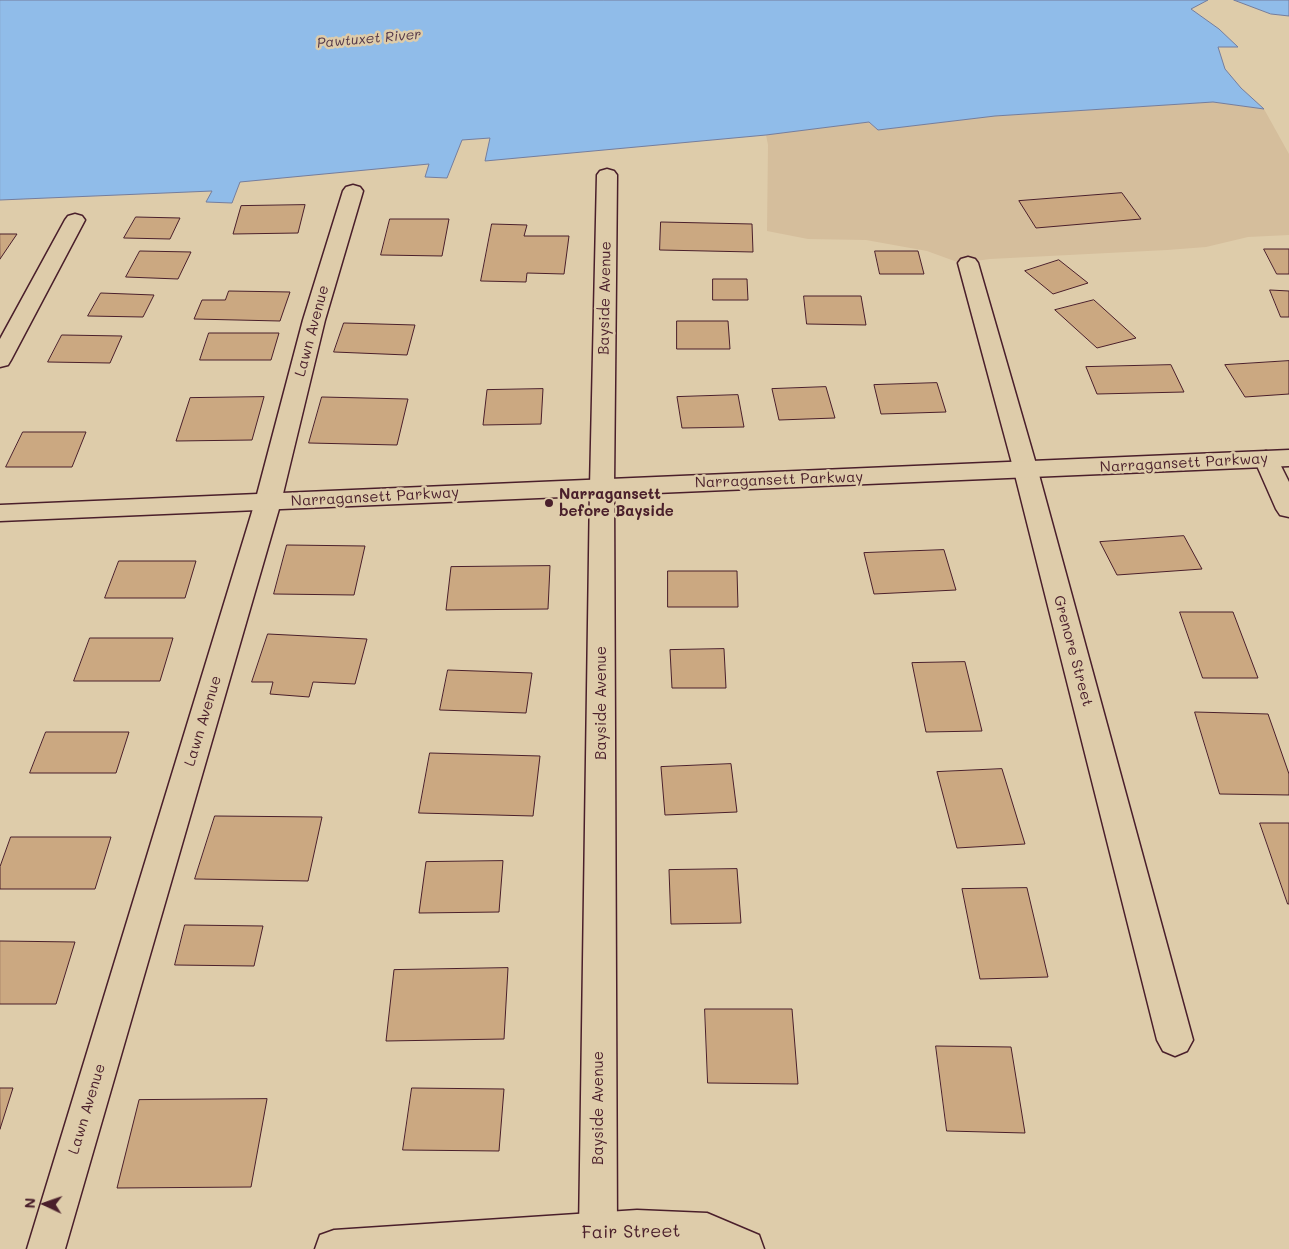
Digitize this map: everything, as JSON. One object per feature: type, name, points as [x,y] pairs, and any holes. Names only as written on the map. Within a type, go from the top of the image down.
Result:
[{"type":"street","name":"Bayside Avenue","points":[[598,1232],[602,487],[607,175]]},
{"type":"street","name":"Lawn Avenue","points":[[46,1249],[268,502],[314,320],[353,191]]},
{"type":"street","points":[[0,360],[75,220]]},
{"type":"street","name":"Grenore Street","points":[[968,263],[1026,471],[1175,1040]]},
{"type":"street","name":"Narragansett Parkway","points":[[0,513],[1026,471],[1277,458]]},
{"type":"street","points":[[1277,458],[1289,509]]},
{"type":"street","name":"Fair Street","points":[[334,1249],[637,1229],[707,1232],[745,1249]]},
{"type":"shaded area","points":[[1213,102],[1264,109],[1289,154],[1289,235],[1248,237],[1206,247],[990,259],[960,263],[927,251],[866,240],[808,239],[767,231],[768,145],[766,135],[869,122],[878,130],[995,116]]},
{"type":"water","name":"Pawtuxet River","points":[[0,0],[1208,0],[1191,9],[1219,29],[1238,47],[1218,47],[1225,69],[1241,88],[1264,109],[1213,102],[995,116],[878,130],[869,122],[766,135],[485,161],[490,138],[462,140],[447,178],[425,177],[429,164],[240,182],[232,203],[206,202],[212,191],[0,200]]},
{"type":"water","points":[[1234,0],[1289,0],[1289,16],[1271,14]]},
{"type":"building","points":[[1122,193],[1141,219],[1036,228],[1019,201]]},
{"type":"building","points":[[305,205],[298,233],[233,234],[241,206]]},
{"type":"building","points":[[136,217],[180,218],[170,239],[124,238]]},
{"type":"building","points":[[390,219],[449,219],[442,256],[381,255]]},
{"type":"building","points":[[661,222],[752,224],[753,252],[660,250]]},
{"type":"building","points":[[492,224],[527,225],[524,236],[569,236],[564,274],[527,273],[526,282],[481,281]]},
{"type":"building","points":[[0,234],[17,234],[0,259]]},
{"type":"building","points":[[1264,249],[1289,249],[1289,274],[1277,274]]},
{"type":"building","points":[[140,251],[191,252],[178,279],[126,277]]},
{"type":"building","points":[[875,251],[918,251],[924,274],[880,274]]},
{"type":"building","points":[[1059,260],[1088,283],[1053,294],[1025,271]]},
{"type":"building","points":[[713,279],[747,279],[748,300],[713,300]]},
{"type":"building","points":[[1270,290],[1289,291],[1289,317],[1281,317]]},
{"type":"building","points":[[229,291],[290,292],[280,321],[194,319],[202,300],[225,300]]},
{"type":"building","points":[[101,293],[154,295],[143,317],[88,316]]},
{"type":"building","points":[[804,296],[861,296],[866,325],[807,324]]},
{"type":"building","points":[[1094,300],[1136,338],[1097,348],[1055,310]]},
{"type":"building","points":[[677,321],[728,321],[730,349],[677,349]]},
{"type":"building","points":[[344,323],[415,325],[407,355],[334,352]]},
{"type":"building","points":[[209,333],[279,333],[271,360],[200,360]]},
{"type":"building","points":[[62,335],[122,336],[110,363],[48,362]]},
{"type":"building","points":[[1289,361],[1289,394],[1245,397],[1225,365]]},
{"type":"building","points":[[1171,365],[1184,392],[1097,394],[1086,367]]},
{"type":"building","points":[[937,383],[946,412],[881,414],[874,385]]},
{"type":"building","points":[[826,387],[835,418],[779,420],[772,389]]},
{"type":"building","points":[[543,389],[541,424],[483,425],[487,390]]},
{"type":"building","points":[[738,395],[744,427],[682,428],[677,397]]},
{"type":"building","points":[[264,397],[252,440],[176,441],[190,398]]},
{"type":"building","points":[[322,397],[408,399],[397,445],[309,443]]},
{"type":"building","points":[[23,432],[86,432],[72,467],[6,467]]},
{"type":"building","points":[[1184,536],[1202,569],[1117,575],[1100,542]]},
{"type":"building","points":[[287,545],[365,546],[354,595],[274,594]]},
{"type":"building","points":[[944,550],[956,590],[874,594],[864,553]]},
{"type":"building","points":[[119,561],[196,561],[185,598],[105,598]]},
{"type":"building","points":[[550,566],[548,609],[446,610],[451,567]]},
{"type":"building","points":[[668,571],[737,571],[738,607],[668,607]]},
{"type":"building","points":[[1180,612],[1233,612],[1258,678],[1203,678]]},
{"type":"building","points":[[268,634],[367,639],[355,684],[313,682],[309,697],[270,694],[273,682],[252,682]]},
{"type":"building","points":[[90,638],[173,638],[160,681],[74,681]]},
{"type":"building","points":[[724,649],[726,688],[672,688],[670,650]]},
{"type":"building","points":[[965,662],[982,731],[926,732],[912,663]]},
{"type":"building","points":[[448,670],[532,673],[526,713],[440,710]]},
{"type":"building","points":[[1195,712],[1268,714],[1289,774],[1289,795],[1220,794]]},
{"type":"building","points":[[46,732],[129,732],[116,773],[30,773]]},
{"type":"building","points":[[430,753],[540,756],[533,816],[419,813]]},
{"type":"building","points":[[731,764],[737,812],[665,815],[661,767]]},
{"type":"building","points":[[1002,769],[1025,844],[957,848],[937,772]]},
{"type":"building","points":[[215,816],[322,817],[308,881],[195,879]]},
{"type":"building","points":[[1260,823],[1289,823],[1289,904],[1288,904]]},
{"type":"building","points":[[11,837],[111,837],[95,889],[0,889],[0,867]]},
{"type":"building","points":[[503,861],[499,912],[419,913],[426,862]]},
{"type":"building","points":[[737,869],[741,923],[671,924],[669,870]]},
{"type":"building","points":[[1027,888],[1048,977],[980,979],[962,889]]},
{"type":"building","points":[[185,925],[263,926],[254,966],[175,965]]},
{"type":"building","points":[[0,941],[75,942],[56,1004],[0,1004]]},
{"type":"building","points":[[508,968],[504,1039],[386,1041],[394,970]]},
{"type":"building","points":[[705,1009],[792,1009],[798,1084],[708,1083]]},
{"type":"building","points":[[936,1046],[1011,1047],[1025,1133],[947,1131]]},
{"type":"building","points":[[0,1088],[13,1088],[0,1129]]},
{"type":"building","points":[[412,1088],[504,1089],[499,1151],[403,1150]]},
{"type":"building","points":[[267,1099],[251,1187],[117,1188],[139,1100]]},
{"type":"place","name":"Narragansett before Bayside","points":[[549,503]]}]
